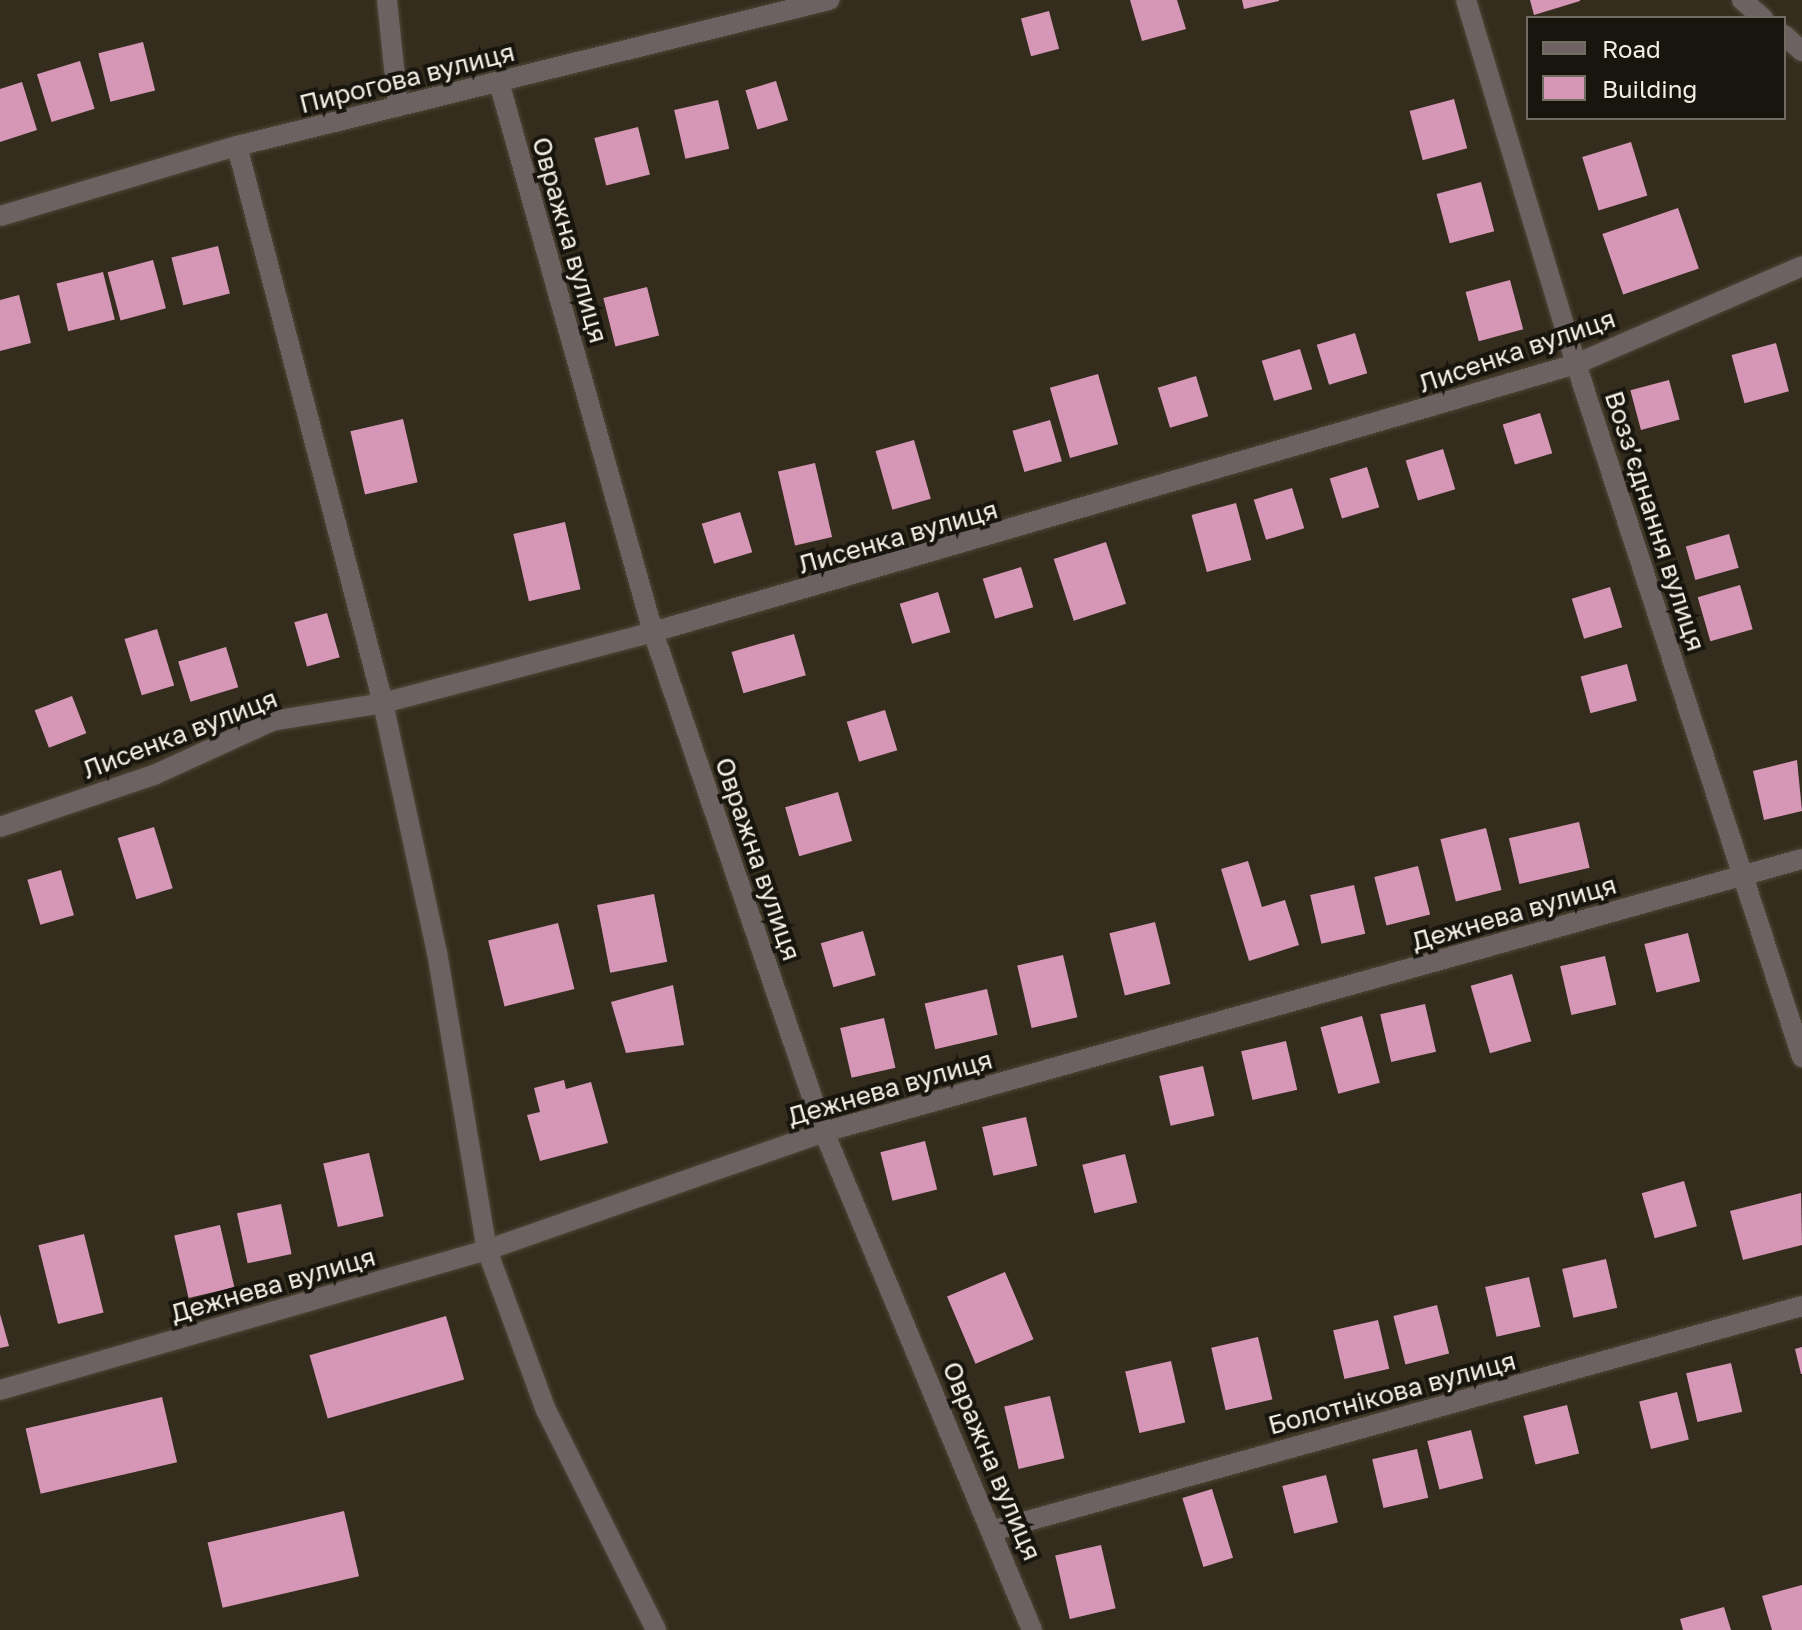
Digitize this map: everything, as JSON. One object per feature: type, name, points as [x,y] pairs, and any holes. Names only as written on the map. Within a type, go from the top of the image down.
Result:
[{"type":"street","points":[[387,0],[398,106]]},
{"type":"street","name":"Пирогова вулиця","points":[[0,216],[237,146],[829,0]]},
{"type":"street","name":"Возз’єднання вулиця","points":[[1466,0],[1576,364],[1802,1057]]},
{"type":"street","points":[[1742,0],[1761,16]]},
{"type":"street","points":[[1786,37],[1802,51]]},
{"type":"street","name":"Овражна вулиця","points":[[499,82],[653,632],[824,1132],[995,1530],[1032,1630]]},
{"type":"street","points":[[237,146],[383,703],[437,952],[487,1250],[546,1410],[656,1630]]},
{"type":"street","name":"Лисенка вулиця","points":[[0,827],[154,775],[272,721],[383,703],[653,632],[1576,364],[1802,266]]},
{"type":"street","name":"Дежнева вулиця","points":[[0,1390],[487,1250],[824,1132],[1802,859]]},
{"type":"street","name":"Болотнікова вулиця","points":[[995,1530],[1802,1306]]},
{"type":"building","points":[[1130,0],[1177,0],[1186,29],[1142,41]]},
{"type":"building","points":[[1242,0],[1279,0],[1279,1],[1244,9]]},
{"type":"building","points":[[1530,0],[1580,0],[1580,1],[1534,15]]},
{"type":"building","points":[[1049,11],[1059,49],[1031,56],[1021,19]]},
{"type":"building","points":[[143,42],[155,91],[110,102],[98,53]]},
{"type":"building","points":[[80,61],[95,109],[52,122],[37,74]]},
{"type":"building","points":[[776,81],[788,120],[757,130],[745,90]]},
{"type":"building","points":[[22,82],[37,130],[0,142],[0,89]]},
{"type":"building","points":[[1454,99],[1467,148],[1423,160],[1410,111]]},
{"type":"building","points":[[718,100],[729,149],[685,159],[674,110]]},
{"type":"building","points":[[638,127],[650,175],[606,185],[594,138]]},
{"type":"building","points":[[1631,142],[1647,196],[1599,210],[1582,157]]},
{"type":"building","points":[[1481,182],[1494,231],[1450,243],[1437,194]]},
{"type":"building","points":[[1678,208],[1699,269],[1623,295],[1602,234]]},
{"type":"building","points":[[218,246],[230,294],[183,305],[171,258]]},
{"type":"building","points":[[153,260],[166,308],[121,320],[108,272]]},
{"type":"building","points":[[103,272],[115,320],[68,331],[56,284]]},
{"type":"building","points":[[1510,280],[1523,329],[1479,341],[1466,292]]},
{"type":"building","points":[[647,287],[659,336],[615,346],[603,298]]},
{"type":"building","points":[[19,295],[31,343],[0,351],[0,300]]},
{"type":"building","points":[[1355,333],[1367,373],[1329,385],[1317,345]]},
{"type":"building","points":[[1776,343],[1789,391],[1745,403],[1732,355]]},
{"type":"building","points":[[1300,349],[1312,389],[1274,401],[1262,361]]},
{"type":"building","points":[[1098,374],[1118,444],[1070,458],[1050,388]]},
{"type":"building","points":[[1196,376],[1208,416],[1170,428],[1158,388]]},
{"type":"building","points":[[1669,380],[1680,420],[1641,430],[1630,390]]},
{"type":"building","points":[[1540,413],[1552,453],[1515,465],[1503,424]]},
{"type":"building","points":[[403,419],[418,482],[365,494],[350,431]]},
{"type":"building","points":[[1050,420],[1062,461],[1024,472],[1013,431]]},
{"type":"building","points":[[914,440],[931,499],[892,510],[876,451]]},
{"type":"building","points":[[1443,449],[1455,489],[1418,501],[1406,460]]},
{"type":"building","points":[[815,463],[832,537],[795,546],[778,472]]},
{"type":"building","points":[[1367,467],[1379,507],[1342,519],[1330,478]]},
{"type":"building","points":[[1292,488],[1304,528],[1266,540],[1254,500]]},
{"type":"building","points":[[1236,503],[1251,560],[1207,572],[1192,515]]},
{"type":"building","points":[[740,512],[752,552],[714,564],[702,524]]},
{"type":"building","points":[[565,522],[581,589],[529,601],[513,534]]},
{"type":"building","points":[[1729,534],[1739,568],[1695,580],[1686,546]]},
{"type":"building","points":[[1106,542],[1126,604],[1074,621],[1054,559]]},
{"type":"building","points":[[1021,567],[1033,607],[995,619],[983,579]]},
{"type":"building","points":[[1740,585],[1753,629],[1710,641],[1698,597]]},
{"type":"building","points":[[1610,587],[1622,627],[1584,639],[1572,599]]},
{"type":"building","points":[[938,592],[950,632],[912,644],[900,604]]},
{"type":"building","points":[[327,613],[340,657],[307,667],[294,622]]},
{"type":"building","points":[[157,629],[174,685],[142,695],[124,639]]},
{"type":"building","points":[[794,634],[806,675],[743,693],[732,652]]},
{"type":"building","points":[[226,647],[238,687],[190,702],[178,662]]},
{"type":"building","points":[[1627,664],[1637,701],[1590,713],[1581,676]]},
{"type":"building","points":[[72,696],[86,733],[49,748],[35,710]]},
{"type":"building","points":[[885,710],[897,750],[859,762],[847,722]]},
{"type":"building","points":[[1797,760],[1802,811],[1764,820],[1753,771]]},
{"type":"building","points":[[838,792],[852,841],[799,856],[785,807]]},
{"type":"building","points":[[1579,822],[1590,868],[1519,884],[1509,838]]},
{"type":"building","points":[[154,827],[173,888],[136,899],[118,838]]},
{"type":"building","points":[[1486,828],[1501,890],[1456,901],[1440,839]]},
{"type":"building","points":[[1248,861],[1262,907],[1285,900],[1299,945],[1249,961],[1221,869]]},
{"type":"building","points":[[1418,866],[1430,915],[1386,925],[1374,877]]},
{"type":"building","points":[[61,870],[74,915],[40,925],[27,880]]},
{"type":"building","points":[[1354,885],[1365,934],[1321,944],[1310,895]]},
{"type":"building","points":[[654,894],[667,962],[610,973],[597,905]]},
{"type":"building","points":[[1155,922],[1170,984],[1125,995],[1109,933]]},
{"type":"building","points":[[558,923],[574,989],[505,1006],[488,940]]},
{"type":"building","points":[[863,931],[876,975],[833,987],[821,943]]},
{"type":"building","points":[[1688,933],[1700,982],[1656,992],[1644,944]]},
{"type":"building","points":[[1063,955],[1077,1017],[1032,1028],[1017,966]]},
{"type":"building","points":[[1605,956],[1616,1005],[1571,1015],[1560,966]]},
{"type":"building","points":[[1512,974],[1531,1041],[1490,1053],[1471,986]]},
{"type":"building","points":[[673,985],[684,1045],[626,1053],[611,1002]]},
{"type":"building","points":[[987,989],[998,1035],[935,1049],[925,1003]]},
{"type":"building","points":[[1425,1004],[1436,1052],[1391,1062],[1380,1014]]},
{"type":"building","points":[[1362,1016],[1380,1083],[1338,1094],[1320,1027]]},
{"type":"building","points":[[884,1018],[895,1068],[852,1078],[840,1028]]},
{"type":"building","points":[[1286,1041],[1297,1090],[1252,1100],[1241,1051]]},
{"type":"building","points":[[1203,1066],[1214,1116],[1171,1126],[1159,1076]]},
{"type":"building","points":[[564,1080],[566,1089],[591,1082],[608,1143],[540,1161],[527,1115],[540,1112],[534,1088]]},
{"type":"building","points":[[1026,1117],[1037,1166],[993,1176],[982,1127]]},
{"type":"building","points":[[925,1141],[937,1190],[892,1201],[880,1152]]},
{"type":"building","points":[[369,1153],[384,1216],[338,1227],[323,1164]]},
{"type":"building","points":[[1125,1154],[1137,1203],[1094,1213],[1082,1165]]},
{"type":"building","points":[[1684,1181],[1697,1226],[1655,1238],[1642,1193]]},
{"type":"building","points":[[1801,1193],[1802,1245],[1743,1260],[1730,1211]]},
{"type":"building","points":[[281,1204],[292,1254],[248,1263],[237,1213]]},
{"type":"building","points":[[220,1225],[234,1287],[189,1298],[174,1236]]},
{"type":"building","points":[[84,1234],[104,1313],[58,1324],[38,1245]]},
{"type":"building","points":[[1606,1259],[1617,1308],[1573,1318],[1562,1269]]},
{"type":"building","points":[[1005,1272],[1034,1339],[976,1364],[947,1297]]},
{"type":"building","points":[[1529,1277],[1540,1327],[1497,1337],[1485,1287]]},
{"type":"building","points":[[1437,1305],[1449,1354],[1405,1364],[1393,1316]]},
{"type":"building","points":[[0,1314],[9,1346],[0,1348]]},
{"type":"building","points":[[446,1316],[464,1379],[328,1419],[310,1355]]},
{"type":"building","points":[[1378,1320],[1389,1369],[1344,1379],[1333,1330]]},
{"type":"building","points":[[1258,1337],[1272,1399],[1226,1410],[1211,1348]]},
{"type":"building","points":[[1802,1347],[1802,1374],[1801,1374],[1795,1349]]},
{"type":"building","points":[[1171,1361],[1185,1422],[1139,1433],[1125,1372]]},
{"type":"building","points":[[1731,1363],[1742,1412],[1697,1422],[1686,1373]]},
{"type":"building","points":[[1677,1392],[1689,1440],[1651,1449],[1639,1401]]},
{"type":"building","points":[[1050,1396],[1064,1458],[1019,1469],[1004,1407]]},
{"type":"building","points":[[162,1397],[177,1462],[41,1494],[26,1428]]},
{"type":"building","points":[[1567,1405],[1579,1454],[1535,1464],[1523,1416]]},
{"type":"building","points":[[1471,1430],[1483,1479],[1439,1489],[1427,1441]]},
{"type":"building","points":[[1417,1449],[1428,1498],[1383,1508],[1372,1459]]},
{"type":"building","points":[[1326,1475],[1338,1523],[1294,1533],[1282,1486]]},
{"type":"building","points":[[1212,1489],[1233,1558],[1203,1567],[1182,1498]]},
{"type":"building","points":[[344,1511],[359,1576],[223,1608],[208,1542]]},
{"type":"building","points":[[1101,1545],[1116,1608],[1070,1619],[1055,1556]]},
{"type":"building","points":[[1802,1585],[1802,1630],[1772,1630],[1762,1596]]},
{"type":"building","points":[[1724,1607],[1731,1630],[1683,1630],[1680,1619]]}]
